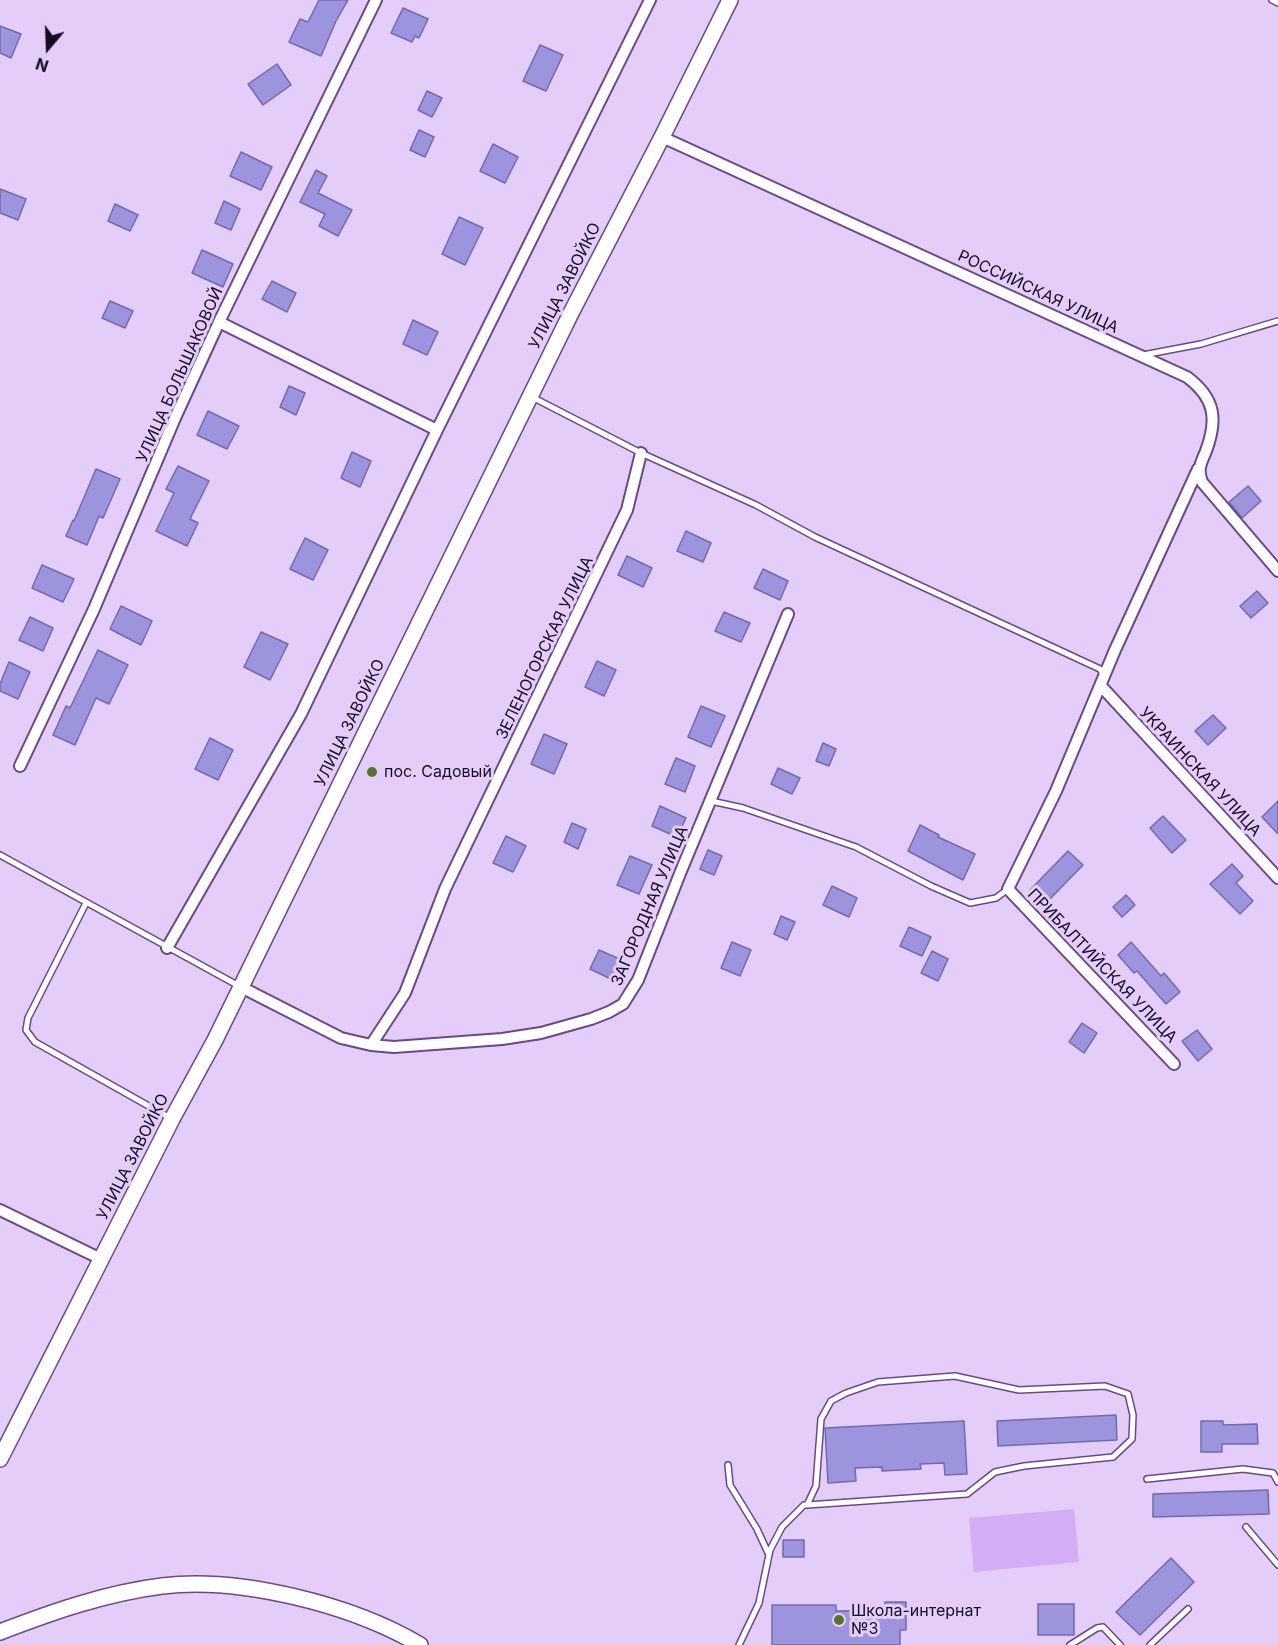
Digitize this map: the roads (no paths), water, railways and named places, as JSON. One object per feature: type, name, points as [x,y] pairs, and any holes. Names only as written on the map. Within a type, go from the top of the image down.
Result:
[{"type":"main road","name":"УЛИЦА ЗАВОЙКО","points":[[0,1459],[172,1119],[215,1040],[570,313],[662,137],[730,0]]},
{"type":"main road","points":[[0,1632],[70,1607],[130,1591],[163,1586],[220,1585],[312,1602],[366,1619],[420,1645]]},
{"type":"street","name":"УЛИЦА БОЛЬШАКОВОЙ","points":[[20,766],[94,609],[175,418],[219,322],[376,0]]},
{"type":"street","points":[[167,948],[301,714],[437,430],[650,0]]},
{"type":"street","name":"РОССИЙСКАЯ УЛИЦА","points":[[662,137],[1142,355],[1187,377],[1203,391],[1211,404],[1213,425],[1199,466],[1056,791],[1008,890]]},
{"type":"street","points":[[219,322],[437,430]]},
{"type":"street","name":"ЗЕЛЕНОГОРСКАЯ УЛИЦА","points":[[371,1045],[405,993],[445,889],[627,510],[641,453]]},
{"type":"street","points":[[1199,466],[1205,487],[1278,571]]},
{"type":"street","name":"ЗАГОРОДНАЯ УЛИЦА","points":[[241,987],[340,1038],[371,1045],[394,1047],[502,1039],[541,1033],[591,1019],[622,1004],[632,993],[638,981],[788,614]]},
{"type":"street","name":"УКРАИНСКАЯ УЛИЦА","points":[[1102,683],[1278,878]]},
{"type":"street","name":"ПРИБАЛТИЙСКАЯ УЛИЦА","points":[[1008,890],[1174,1064]]},
{"type":"street","points":[[0,1210],[101,1259]]},
{"type":"lane","points":[[1272,0],[1278,3]]},
{"type":"lane","points":[[1142,355],[1201,345],[1278,321]]},
{"type":"lane","points":[[530,396],[641,453],[756,506],[815,537],[1100,669],[1103,675],[1102,683]]},
{"type":"lane","points":[[711,801],[743,808],[856,847],[931,886],[970,903],[996,898],[1008,890]]},
{"type":"lane","points":[[0,855],[241,987]]},
{"type":"lane","points":[[86,903],[28,1018],[26,1030],[34,1042],[172,1119]]},
{"type":"lane","points":[[739,1645],[759,1603],[769,1556],[782,1527],[804,1505],[807,1505],[967,1494],[995,1472],[1024,1466],[1113,1457],[1132,1439],[1133,1415],[1128,1394],[1106,1386],[1019,1390],[955,1376],[878,1382],[856,1389],[831,1401],[821,1419],[816,1486],[807,1505]]},
{"type":"lane","points":[[728,1465],[730,1485],[757,1529],[769,1556]]},
{"type":"lane","points":[[1147,1479],[1243,1469],[1273,1473],[1278,1482]]},
{"type":"lane","points":[[1246,1527],[1278,1565]]},
{"type":"lane","points":[[1150,1645],[1188,1609]]},
{"type":"lane","points":[[1070,1645],[1097,1628],[1103,1627],[1120,1645]]},
{"type":"place","name":"пос. Садовый","points":[[372,772]]},
{"type":"place","name":"Школа-интернат №3","points":[[839,1620]]}]
